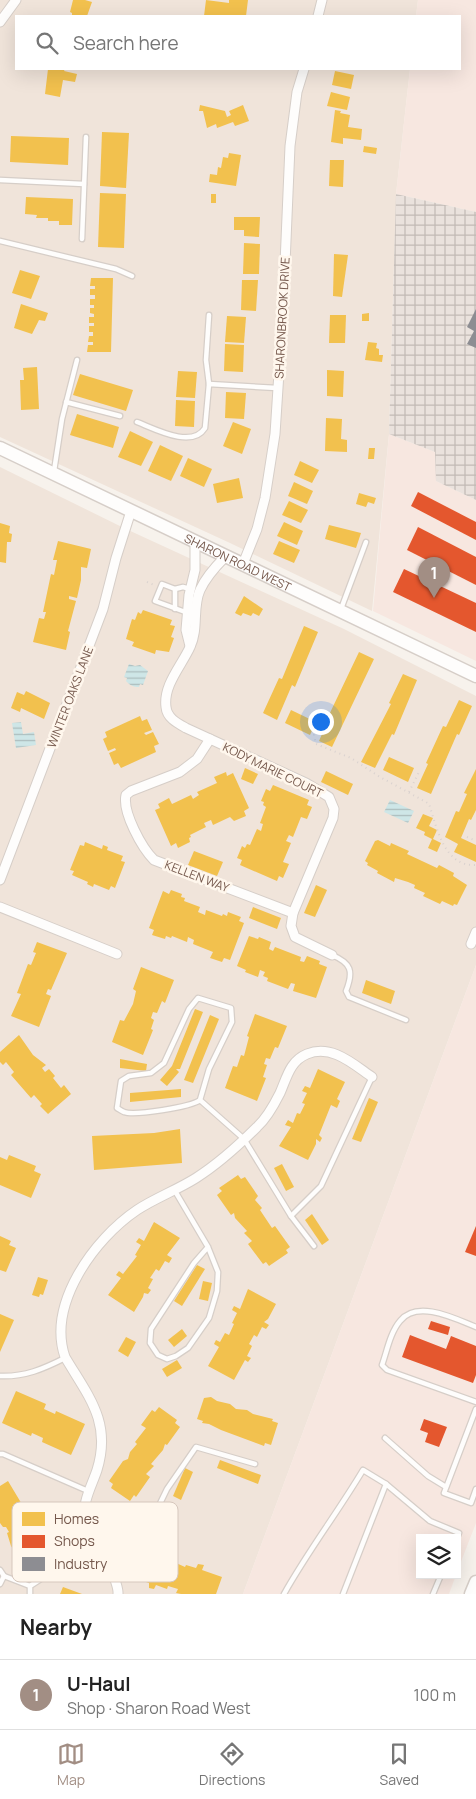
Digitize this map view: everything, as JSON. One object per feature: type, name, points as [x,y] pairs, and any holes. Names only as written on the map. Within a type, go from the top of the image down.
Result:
[{"type":"main road","name":"SHARON ROAD WEST","points":[[0,448],[476,676]]},
{"type":"main road","points":[[471,1594],[476,1582]]},
{"type":"street","points":[[0,22],[16,0]]},
{"type":"street","points":[[318,15],[322,0]]},
{"type":"street","name":"SHARONBROOK DRIVE","points":[[243,564],[257,529],[265,498],[275,434],[283,311],[290,146],[296,99],[304,70]]},
{"type":"street","name":"WINTER OAKS LANE","points":[[0,880],[103,609],[116,558],[131,511]]},
{"type":"street","name":"KODY MARIE COURT","points":[[194,542],[195,591],[192,614],[195,632],[190,646],[169,686],[166,707],[168,715],[186,728],[306,783],[329,798],[334,809],[333,818],[293,913],[291,926],[295,937],[332,955]]},
{"type":"street","name":"KODY MARIE COURT","points":[[195,591],[212,569],[225,557]]},
{"type":"street","name":"KELLEN WAY","points":[[210,739],[196,759],[180,772],[126,795],[128,815],[148,854],[154,860],[293,913]]},
{"type":"street","points":[[0,907],[117,954]]},
{"type":"street","points":[[471,944],[476,932]]},
{"type":"street","points":[[85,1502],[101,1456],[102,1431],[96,1410],[65,1357],[60,1336],[63,1310],[72,1286],[87,1262],[106,1237],[121,1222],[138,1209],[175,1191],[198,1176],[259,1126],[281,1091],[289,1070],[296,1061],[305,1055],[319,1051],[331,1052],[372,1077]]},
{"type":"lane","points":[[82,238],[86,137]]},
{"type":"lane","points":[[0,180],[84,184]]},
{"type":"lane","points":[[0,240],[116,269],[132,276]]},
{"type":"lane","points":[[137,422],[178,437],[201,434],[205,428],[209,384],[206,360],[209,315]]},
{"type":"lane","points":[[54,474],[66,402],[77,360]]},
{"type":"lane","points":[[209,384],[278,388]]},
{"type":"lane","points":[[66,402],[120,416]]},
{"type":"lane","points":[[340,611],[366,542]]},
{"type":"lane","points":[[192,614],[155,601],[162,584],[175,589],[183,587],[195,591]]},
{"type":"lane","points":[[175,589],[175,609]]},
{"type":"lane","points":[[332,955],[343,960],[350,969],[350,980],[346,991],[349,997],[406,1020]]},
{"type":"lane","points":[[198,998],[231,1008],[232,1022],[209,1069],[200,1100],[196,1104],[182,1108],[151,1111],[125,1113],[117,1108],[121,1081],[129,1076],[151,1073],[164,1063],[189,1009],[198,998]]},
{"type":"lane","points":[[291,1216],[321,1186],[372,1077]]},
{"type":"lane","points":[[200,1100],[244,1139],[291,1216],[314,1246]]},
{"type":"lane","points":[[175,1191],[208,1247],[218,1272],[217,1291],[209,1318],[188,1348],[176,1356],[167,1358],[158,1355],[150,1344],[151,1329],[194,1263],[208,1247]]},
{"type":"lane","points":[[476,1327],[446,1315],[428,1311],[409,1313],[400,1321],[392,1335],[382,1365],[387,1370],[476,1402]]},
{"type":"lane","points":[[0,1376],[17,1377],[47,1367],[65,1357]]},
{"type":"lane","points":[[476,1411],[444,1493],[471,1503],[476,1489]]},
{"type":"lane","points":[[385,1438],[428,1476],[446,1487]]},
{"type":"lane","points":[[161,1502],[167,1489],[196,1447],[255,1464]]},
{"type":"lane","points":[[0,1454],[88,1492]]},
{"type":"lane","points":[[284,1594],[296,1571],[340,1508],[363,1470],[386,1484],[430,1521],[459,1532],[458,1534]]},
{"type":"lane","points":[[343,1594],[386,1484]]},
{"type":"lane","points":[[0,1570],[4,1576],[12,1579]]},
{"type":"lane","points":[[0,1584],[4,1576]]},
{"type":"lane","points":[[433,1594],[439,1579]]},
{"type":"lane","points":[[20,1582],[30,1586]]},
{"type":"lane","points":[[30,1586],[36,1582]]},
{"type":"lane","points":[[30,1586],[30,1594]]},
{"type":"path","points":[[320,721],[314,735],[316,744],[351,758],[380,777],[429,804],[441,840],[453,857],[464,863],[476,865]]},
{"type":"path","points":[[409,793],[420,770]]},
{"type":"path","points":[[467,837],[476,841]]},
{"type":"shaded area","points":[[0,0],[418,0],[416,15],[15,15],[15,70],[410,70],[396,194],[389,434],[372,611],[0,437]]},
{"type":"shaded area","points":[[418,0],[476,0],[476,212],[396,194],[410,70],[461,70],[461,15],[416,15]]},
{"type":"shaded area","points":[[396,194],[476,212],[476,500],[436,481],[435,452],[389,434]]},
{"type":"shaded area","points":[[389,434],[435,452],[436,481],[476,500],[476,661],[373,611]]},
{"type":"shaded area","points":[[0,467],[126,529],[344,629],[476,696],[476,965],[243,1594],[0,1594]]},
{"type":"shaded area","points":[[476,965],[476,1523],[461,1562],[461,1534],[416,1534],[416,1579],[455,1579],[449,1594],[243,1594]]},
{"type":"water","points":[[129,664],[140,665],[148,671],[143,685],[140,684],[139,687],[135,687],[126,681],[127,678],[124,677]]},
{"type":"water","points":[[21,722],[23,734],[34,732],[36,745],[16,748],[12,723]]},
{"type":"water","points":[[390,800],[414,811],[408,823],[384,812]]},
{"type":"building: Homes","points":[[73,0],[92,2],[87,15],[72,15],[70,12]]},
{"type":"building: Homes","points":[[206,0],[229,3],[229,0],[248,0],[246,15],[204,15]]},
{"type":"building: Homes","points":[[48,70],[64,70],[77,74],[75,82],[63,80],[60,97],[45,94]]},
{"type":"building: Homes","points":[[335,71],[354,75],[351,89],[332,85]]},
{"type":"building: Homes","points":[[331,92],[350,97],[347,110],[327,106]]},
{"type":"building: Homes","points":[[200,105],[225,111],[227,117],[231,115],[229,111],[243,105],[249,121],[235,126],[233,122],[217,128],[216,124],[207,128],[203,111],[199,111]]},
{"type":"building: Homes","points":[[335,110],[350,115],[348,127],[362,129],[361,140],[343,138],[343,144],[331,142]]},
{"type":"building: Homes","points":[[102,132],[129,133],[126,188],[100,186]]},
{"type":"building: Homes","points":[[11,136],[69,138],[68,165],[10,162]]},
{"type":"building: Homes","points":[[364,146],[377,148],[376,154],[363,152]]},
{"type":"building: Homes","points":[[229,153],[241,155],[236,186],[209,182],[210,174],[217,175],[218,167],[221,168],[223,157],[228,158]]},
{"type":"building: Homes","points":[[330,160],[344,160],[343,187],[329,186]]},
{"type":"building: Homes","points":[[100,193],[126,194],[124,248],[98,247]]},
{"type":"building: Homes","points":[[211,194],[216,194],[216,203],[211,203]]},
{"type":"building: Homes","points":[[26,197],[73,199],[72,225],[59,225],[59,221],[48,221],[48,218],[36,218],[37,215],[25,214]]},
{"type":"building: Homes","points":[[234,217],[260,217],[259,237],[244,236],[244,230],[234,230]]},
{"type":"building: Homes","points":[[244,243],[260,244],[259,274],[243,274]]},
{"type":"building: Homes","points":[[334,254],[348,255],[342,297],[333,296]]},
{"type":"building: Homes","points":[[20,270],[40,276],[31,299],[12,293]]},
{"type":"building: Homes","points":[[91,278],[113,278],[111,352],[87,352],[88,345],[93,345],[93,342],[88,342],[89,336],[93,336],[93,332],[89,332],[89,326],[94,326],[94,323],[89,323],[89,317],[94,317],[94,314],[90,313],[90,308],[94,308],[94,305],[90,305],[90,299],[95,299],[95,295],[90,295],[90,289],[95,289],[95,286],[90,286]]},
{"type":"building: Homes","points":[[242,280],[258,280],[256,311],[241,310]]},
{"type":"building: Homes","points":[[21,304],[48,313],[45,321],[39,320],[32,334],[14,328]]},
{"type":"building: Homes","points":[[369,313],[369,321],[362,321],[362,314]]},
{"type":"building: Homes","points":[[330,315],[346,315],[345,343],[329,343]]},
{"type":"building: Homes","points":[[227,316],[246,317],[244,343],[225,342]]},
{"type":"building: Homes","points":[[368,342],[377,343],[376,348],[379,349],[379,355],[383,355],[382,362],[365,360]]},
{"type":"building: Homes","points":[[225,344],[244,345],[243,372],[224,371]]},
{"type":"building: Homes","points":[[37,367],[39,409],[21,410],[20,380],[24,380],[23,368]]},
{"type":"building: Homes","points":[[327,370],[344,371],[343,397],[327,396]]},
{"type":"building: Homes","points":[[178,371],[197,372],[195,398],[176,397]]},
{"type":"building: Homes","points":[[80,374],[133,390],[126,411],[73,395]]},
{"type":"building: Homes","points":[[226,392],[246,393],[244,419],[225,418]]},
{"type":"building: Homes","points":[[176,400],[195,401],[194,427],[175,426]]},
{"type":"building: Homes","points":[[77,414],[119,427],[113,448],[70,435]]},
{"type":"building: Homes","points":[[326,418],[342,419],[341,439],[347,440],[347,452],[325,451]]},
{"type":"building: Homes","points":[[233,422],[251,429],[242,454],[223,446]]},
{"type":"building: Homes","points":[[130,431],[153,442],[141,466],[118,457]]},
{"type":"building: Homes","points":[[160,445],[183,456],[171,481],[148,471]]},
{"type":"building: Homes","points":[[369,448],[375,448],[374,459],[368,459]]},
{"type":"building: Homes","points":[[188,458],[212,469],[204,487],[180,476]]},
{"type":"building: Homes","points":[[300,461],[319,470],[312,483],[294,475]]},
{"type":"building: Homes","points":[[239,478],[243,498],[217,503],[213,484]]},
{"type":"building: Homes","points":[[294,482],[313,491],[307,504],[288,496]]},
{"type":"building: Homes","points":[[359,493],[376,498],[374,504],[368,502],[366,507],[356,504]]},
{"type":"building: Homes","points":[[289,501],[308,510],[301,523],[282,515]]},
{"type":"building: Homes","points":[[284,522],[303,531],[297,545],[277,536]]},
{"type":"building: Homes","points":[[0,523],[10,526],[9,533],[12,534],[11,542],[7,542],[6,563],[0,562]]},
{"type":"building: Homes","points":[[329,525],[361,533],[356,548],[325,539]]},
{"type":"building: Homes","points":[[58,541],[91,549],[87,568],[81,567],[81,580],[77,598],[69,596],[69,599],[76,601],[68,631],[70,632],[66,650],[33,642],[39,618],[44,619],[46,612],[43,612],[51,574],[54,575],[57,560],[53,560]]},
{"type":"building: Homes","points":[[279,541],[300,550],[294,563],[273,554]]},
{"type":"building: Homes","points":[[244,596],[263,609],[259,616],[253,613],[251,616],[243,613],[241,616],[235,613]]},
{"type":"building: Homes","points":[[143,610],[172,620],[170,625],[175,626],[171,637],[174,638],[169,652],[156,650],[155,654],[132,646],[134,642],[126,639],[132,619],[135,620],[138,612],[141,614]]},
{"type":"building: Homes","points":[[304,626],[318,632],[295,687],[292,685],[277,720],[263,713],[279,678],[282,679]]},
{"type":"building: Homes","points":[[359,652],[374,659],[332,747],[319,741],[328,717]]},
{"type":"building: Homes","points":[[403,674],[417,680],[394,735],[392,734],[375,768],[361,762],[391,704],[389,703]]},
{"type":"building: Homes","points":[[26,691],[50,703],[44,719],[21,708],[20,712],[11,708],[17,692],[24,695]]},
{"type":"building: Homes","points":[[459,700],[472,706],[459,735],[457,734],[431,794],[417,788],[443,726],[446,727]]},
{"type":"building: Homes","points":[[291,710],[316,722],[310,735],[285,723]]},
{"type":"building: Homes","points":[[140,716],[142,721],[147,719],[152,730],[144,733],[146,735],[153,732],[159,744],[154,746],[156,752],[121,768],[118,763],[114,765],[109,753],[116,750],[115,748],[108,751],[103,739],[107,737],[105,732]]},
{"type":"building: Homes","points":[[389,757],[414,768],[408,782],[383,770]]},
{"type":"building: Homes","points":[[245,768],[258,774],[253,784],[241,779]]},
{"type":"building: Homes","points":[[476,769],[476,810],[471,820],[469,819],[461,838],[476,845],[476,862],[454,852],[458,844],[445,837],[456,811],[459,812],[467,794],[464,793]]},
{"type":"building: Homes","points":[[326,771],[353,784],[348,795],[321,782]]},
{"type":"building: Homes","points":[[226,772],[227,776],[233,773],[249,808],[244,811],[246,816],[234,821],[230,817],[213,825],[211,820],[204,823],[206,827],[190,835],[190,842],[178,848],[176,843],[171,846],[155,810],[160,808],[158,804],[169,798],[172,804],[191,795],[193,799],[199,795],[197,792],[217,783],[214,777]]},
{"type":"building: Homes","points":[[273,785],[309,800],[307,805],[312,807],[307,819],[301,817],[293,837],[289,835],[286,841],[291,843],[283,862],[289,864],[283,878],[279,876],[277,881],[240,865],[242,860],[237,858],[242,846],[245,848],[247,844],[250,845],[257,829],[261,831],[263,824],[260,823],[266,807],[263,805],[264,802],[261,801],[266,789],[270,791]]},
{"type":"building: Homes","points":[[423,814],[433,818],[429,826],[437,830],[433,839],[441,843],[437,852],[428,848],[432,839],[424,835],[425,832],[416,828]]},
{"type":"building: Homes","points":[[378,840],[390,846],[391,843],[409,851],[407,854],[437,868],[439,865],[454,873],[453,876],[467,885],[457,905],[454,904],[453,906],[442,901],[440,904],[423,896],[425,893],[414,888],[415,885],[395,878],[394,882],[367,865],[368,863],[365,861],[375,841]]},
{"type":"building: Homes","points":[[85,842],[102,849],[103,845],[108,847],[107,850],[123,856],[121,861],[125,862],[115,888],[111,886],[109,890],[94,884],[93,887],[87,884],[88,882],[72,875],[74,871],[70,870],[80,845],[84,846]]},
{"type":"building: Homes","points":[[194,851],[223,862],[217,876],[188,865]]},
{"type":"building: Homes","points":[[316,885],[327,890],[315,917],[304,913]]},
{"type":"building: Homes","points":[[171,890],[182,894],[181,897],[185,898],[184,901],[200,907],[198,912],[205,915],[206,910],[222,916],[223,914],[227,916],[228,912],[241,917],[239,921],[244,923],[230,960],[224,958],[222,962],[210,958],[213,952],[193,944],[194,940],[188,937],[187,942],[172,936],[171,938],[166,936],[165,939],[152,935],[154,930],[149,928],[163,891],[169,894]]},
{"type":"building: Homes","points":[[253,907],[281,918],[277,929],[249,918]]},
{"type":"building: Homes","points":[[249,936],[258,939],[259,937],[271,942],[269,949],[273,951],[275,947],[301,957],[300,961],[304,962],[307,956],[320,961],[319,964],[327,967],[316,998],[293,991],[295,984],[291,983],[288,989],[267,981],[268,978],[263,976],[265,972],[260,970],[258,977],[245,972],[246,970],[237,966]]},
{"type":"building: Homes","points":[[37,942],[67,953],[51,990],[48,989],[46,994],[51,996],[39,1027],[11,1016],[21,994],[17,993],[28,964],[31,965],[36,953],[33,952]]},
{"type":"building: Homes","points":[[141,967],[174,980],[165,1003],[162,1001],[157,1013],[153,1012],[151,1018],[154,1020],[151,1029],[153,1030],[143,1055],[112,1042],[120,1020],[124,1021],[133,1004],[136,991],[133,989]]},
{"type":"building: Homes","points":[[366,980],[395,991],[391,1004],[362,993]]},
{"type":"building: Homes","points":[[195,1009],[203,1012],[180,1069],[176,1069],[179,1072],[167,1086],[160,1080],[172,1066]]},
{"type":"building: Homes","points":[[255,1014],[287,1026],[278,1048],[275,1047],[270,1059],[266,1058],[264,1064],[267,1065],[263,1077],[266,1078],[257,1101],[225,1088],[233,1066],[237,1067],[241,1055],[244,1056],[249,1037],[247,1036]]},
{"type":"building: Homes","points":[[210,1015],[219,1019],[193,1083],[184,1080]]},
{"type":"building: Homes","points":[[19,1035],[33,1055],[46,1065],[42,1068],[45,1072],[49,1069],[61,1088],[64,1085],[71,1094],[48,1114],[40,1106],[42,1104],[34,1095],[31,1098],[11,1075],[14,1072],[6,1062],[3,1065],[0,1062],[0,1052]]},
{"type":"building: Homes","points":[[120,1059],[147,1064],[146,1071],[120,1068]]},
{"type":"building: Homes","points":[[318,1069],[345,1082],[337,1099],[340,1101],[337,1108],[331,1105],[319,1135],[322,1138],[320,1142],[316,1139],[316,1144],[308,1160],[279,1146],[291,1127],[285,1125],[288,1120],[293,1123],[297,1113],[300,1114],[305,1104],[302,1103],[307,1093],[302,1091],[305,1086],[310,1088]]},
{"type":"building: Homes","points":[[181,1089],[181,1097],[130,1102],[130,1093]]},
{"type":"building: Homes","points":[[369,1098],[378,1102],[361,1142],[352,1139]]},
{"type":"building: Homes","points":[[180,1129],[182,1163],[94,1170],[92,1136],[154,1133]]},
{"type":"building: Homes","points":[[9,1155],[36,1166],[34,1171],[41,1174],[31,1198],[0,1185],[0,1157],[7,1160]]},
{"type":"building: Homes","points":[[282,1164],[294,1187],[286,1191],[274,1168]]},
{"type":"building: Homes","points":[[238,1175],[241,1179],[245,1177],[258,1196],[255,1200],[262,1208],[260,1210],[272,1228],[275,1226],[290,1247],[286,1250],[288,1253],[269,1266],[266,1262],[263,1264],[248,1244],[252,1241],[244,1233],[247,1231],[235,1218],[234,1213],[231,1215],[217,1195],[222,1191],[219,1188]]},
{"type":"building: Homes","points":[[312,1214],[329,1240],[322,1245],[305,1220]]},
{"type":"building: Homes","points":[[154,1222],[180,1238],[167,1255],[172,1258],[169,1263],[165,1261],[159,1271],[156,1269],[150,1278],[153,1279],[148,1288],[151,1290],[148,1294],[144,1293],[134,1312],[108,1295],[121,1278],[116,1275],[119,1271],[123,1274],[137,1256],[135,1255],[141,1245],[136,1242],[139,1238],[144,1241]]},
{"type":"building: Homes","points":[[0,1236],[11,1241],[9,1245],[16,1248],[6,1272],[0,1270]]},
{"type":"building: Homes","points":[[197,1265],[205,1269],[182,1306],[174,1301]]},
{"type":"building: Homes","points":[[38,1277],[48,1280],[43,1295],[40,1294],[39,1297],[32,1295]]},
{"type":"building: Homes","points":[[203,1281],[212,1283],[208,1301],[199,1299]]},
{"type":"building: Homes","points":[[248,1289],[276,1304],[268,1319],[264,1322],[269,1325],[266,1329],[262,1327],[257,1337],[254,1335],[249,1344],[252,1346],[247,1356],[251,1358],[248,1362],[245,1360],[234,1380],[208,1366],[219,1347],[214,1344],[216,1340],[220,1342],[225,1333],[229,1335],[237,1313],[232,1310],[234,1306],[240,1309]]},
{"type":"building: Homes","points":[[0,1314],[14,1320],[0,1352]]},
{"type":"building: Homes","points":[[182,1329],[187,1336],[174,1347],[168,1340]]},
{"type":"building: Homes","points":[[126,1337],[136,1342],[128,1357],[118,1351]]},
{"type":"building: Homes","points":[[177,1360],[182,1368],[167,1377],[162,1369]]},
{"type":"building: Homes","points":[[16,1391],[46,1404],[44,1409],[55,1414],[56,1411],[85,1424],[71,1455],[42,1442],[43,1438],[32,1433],[31,1436],[2,1423]]},
{"type":"building: Homes","points":[[211,1397],[217,1401],[230,1404],[236,1409],[247,1410],[253,1414],[273,1419],[272,1421],[278,1423],[271,1445],[265,1443],[264,1446],[202,1423],[203,1421],[197,1419],[204,1398]]},
{"type":"building: Homes","points":[[159,1407],[177,1420],[175,1423],[180,1427],[151,1464],[154,1466],[146,1474],[150,1477],[136,1497],[134,1495],[130,1501],[111,1488],[113,1484],[109,1481],[123,1461],[128,1459],[130,1452],[137,1444],[135,1442],[146,1428],[141,1425],[152,1410],[155,1412]]},
{"type":"building: Homes","points":[[220,1460],[261,1475],[258,1484],[217,1468]]},
{"type":"building: Homes","points":[[185,1468],[193,1472],[181,1500],[173,1496]]},
{"type":"building: Homes","points":[[8,1481],[21,1502],[12,1502],[12,1548],[7,1533],[9,1532],[0,1523],[0,1486]]},
{"type":"building: Homes","points":[[178,1564],[196,1568],[198,1564],[204,1565],[202,1570],[222,1577],[216,1594],[181,1594],[176,1593],[178,1589],[168,1586],[167,1589],[156,1585],[154,1589],[149,1588],[149,1583],[146,1582],[178,1582]]},
{"type":"building: Homes","points":[[63,1587],[82,1594],[60,1594]]},
{"type":"building: Shops","points":[[418,492],[476,522],[476,540],[411,506]]},
{"type":"building: Shops","points":[[418,527],[476,557],[476,585],[407,550]]},
{"type":"building: Shops","points":[[404,569],[476,603],[476,632],[393,592]]},
{"type":"building: Shops","points":[[476,1226],[476,1256],[465,1252]]},
{"type":"building: Shops","points":[[431,1321],[450,1327],[448,1335],[428,1329]]},
{"type":"building: Shops","points":[[410,1335],[446,1349],[451,1336],[476,1346],[476,1375],[473,1383],[402,1357]]},
{"type":"building: Shops","points":[[424,1419],[447,1427],[439,1447],[425,1442],[428,1433],[420,1430]]},
{"type":"building: Industry","points":[[476,309],[476,348],[467,344],[474,331],[467,327]]},
{"type":"place","name":"U-Haul","points":[[434,598]]}]
